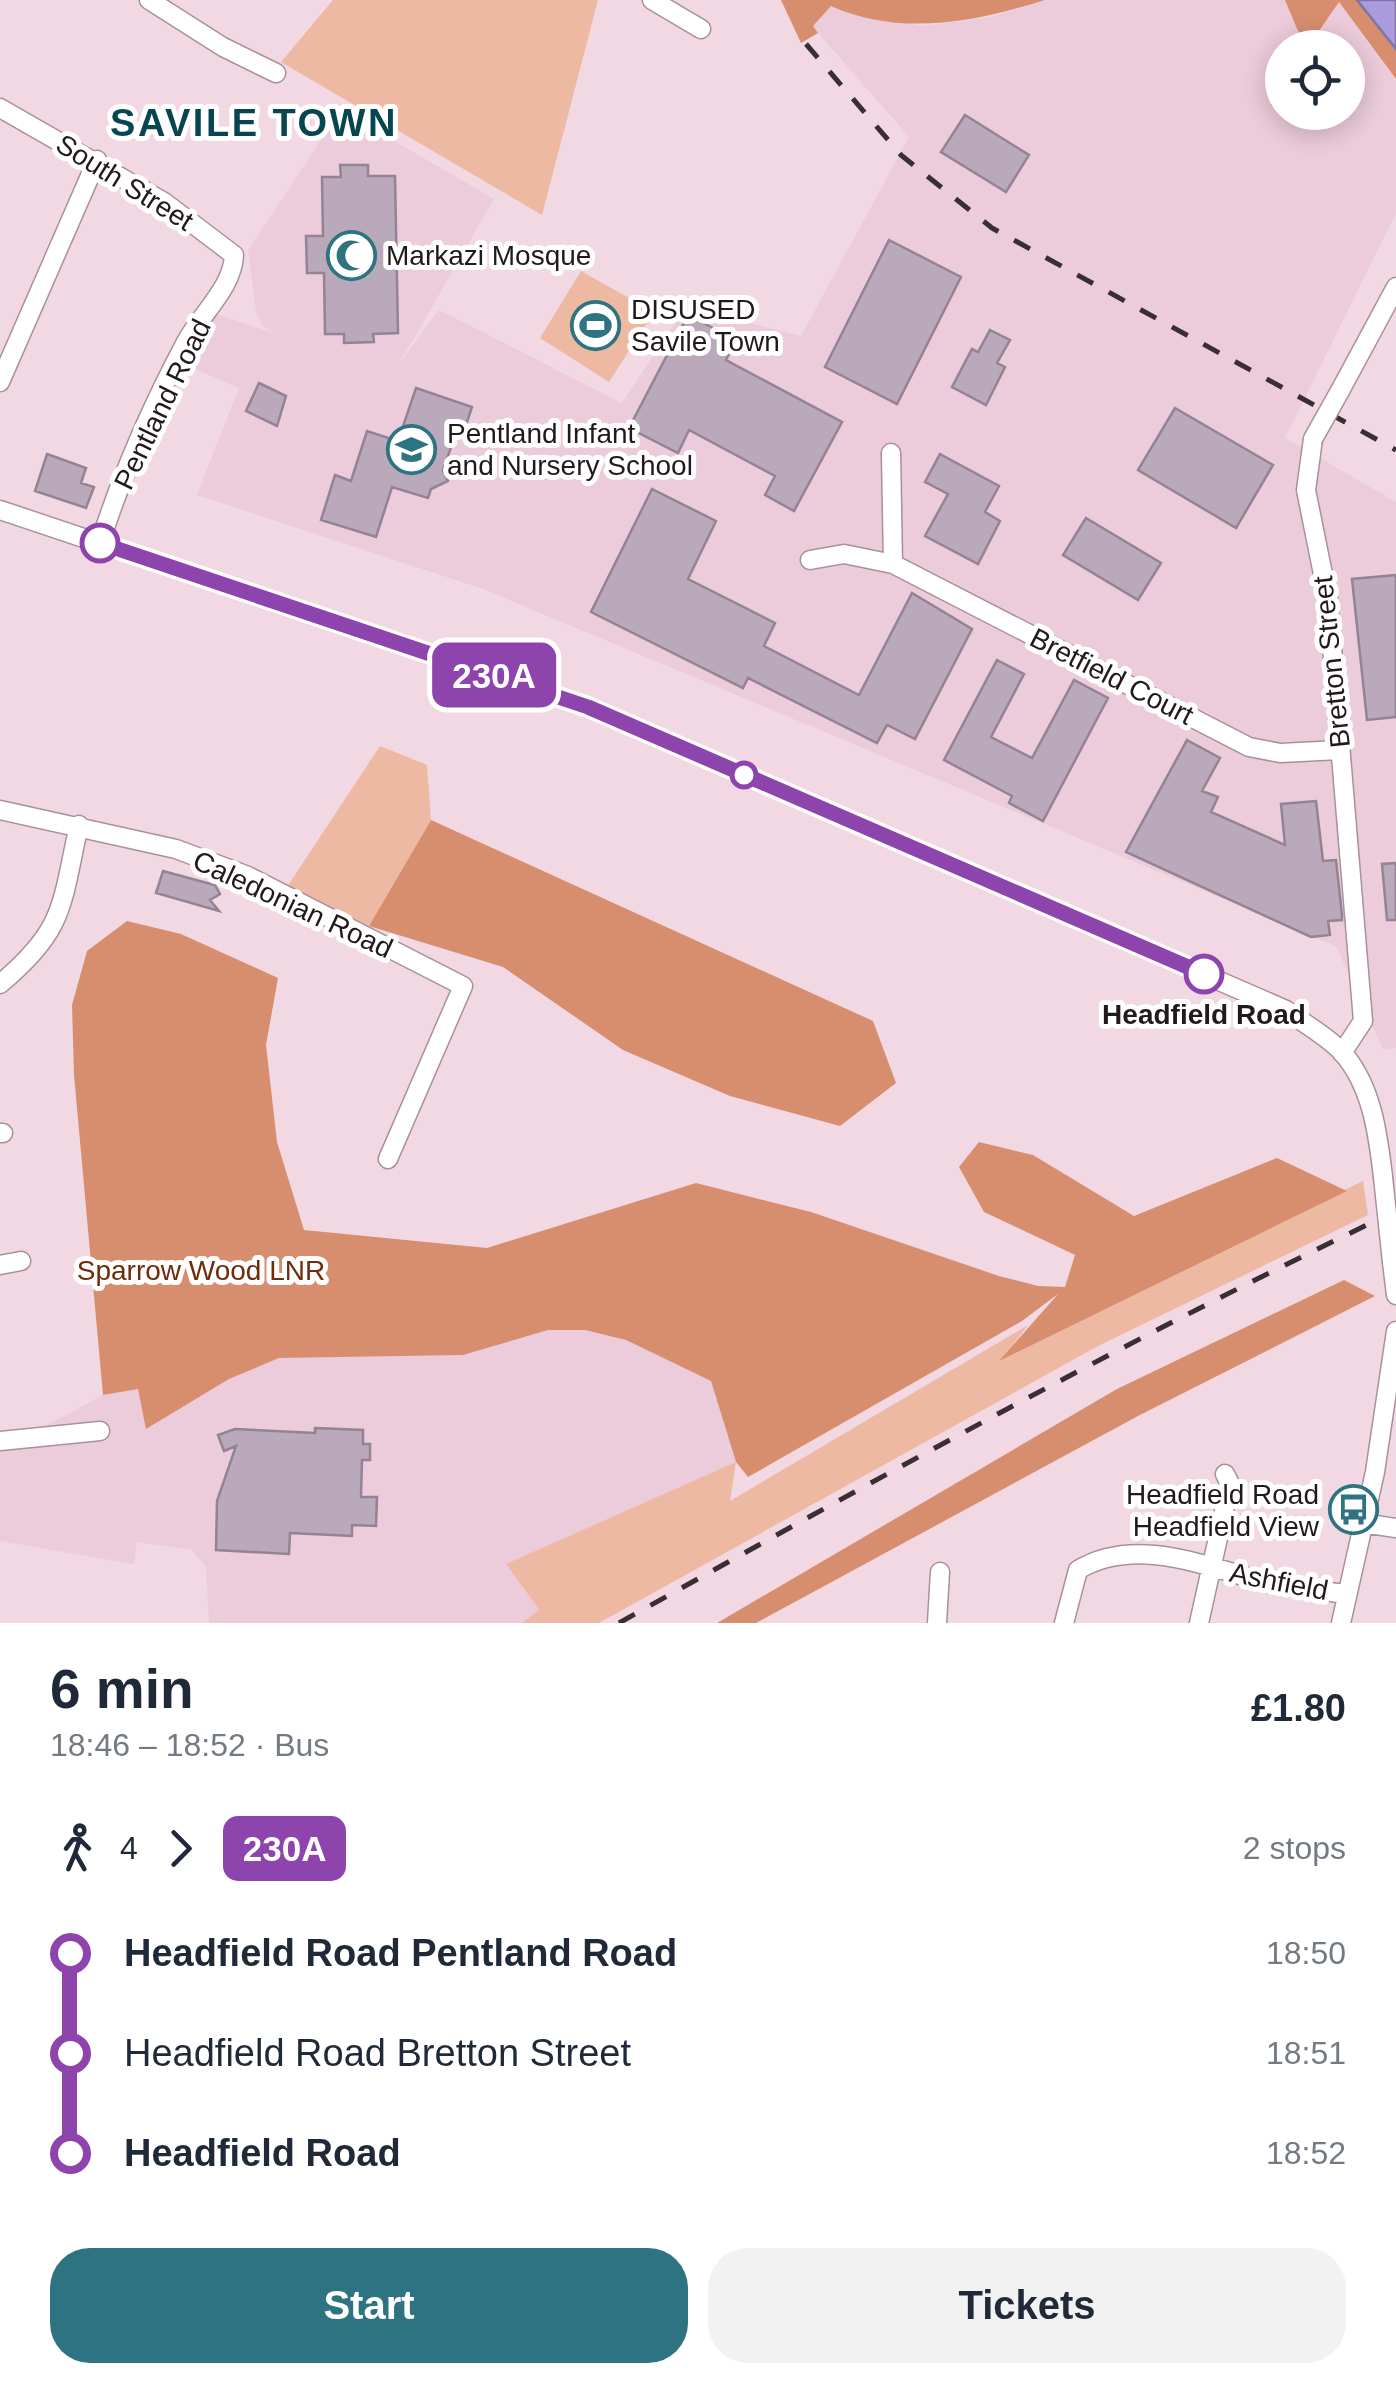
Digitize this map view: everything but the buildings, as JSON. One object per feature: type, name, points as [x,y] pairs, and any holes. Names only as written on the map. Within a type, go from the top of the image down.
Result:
[{"type":"street","points":[[652,0],[701,28]]},
{"type":"street","points":[[161,3],[276,73]]},
{"type":"street","name":"South Street","points":[[0,108],[98,160],[164,202],[234,254],[234,269]]},
{"type":"street","points":[[0,382],[98,160]]},
{"type":"street","name":"Pentland Road","points":[[100,543],[159,395],[188,337],[234,269]]},
{"type":"street","name":"Bretton Street","points":[[1342,1052],[1363,1021],[1328,598],[1306,490],[1313,440],[1396,287]]},
{"type":"street","points":[[891,454],[893,564]]},
{"type":"street","points":[[0,510],[588,707],[1286,1010],[1342,1052],[1376,1120],[1396,1295]]},
{"type":"street","name":"Bretfield Court","points":[[810,560],[844,554],[893,564],[1249,747],[1280,753],[1340,750]]},
{"type":"street","name":"Caledonian Road","points":[[0,810],[176,849],[248,876],[463,986],[388,1159]]},
{"type":"street","points":[[0,984],[38,953],[54,928],[79,825]]},
{"type":"street","points":[[0,1265],[21,1261]]},
{"type":"street","points":[[1341,1623],[1363,1523],[1396,1331]]},
{"type":"street","points":[[0,1441],[100,1432]]},
{"type":"street","name":"Ashfield","points":[[1199,1623],[1230,1484],[1226,1474]]},
{"type":"street","points":[[1363,1523],[1396,1528]]},
{"type":"street","name":"Ashfield","points":[[1064,1623],[1078,1570],[1096,1559],[1130,1554],[1210,1567],[1280,1586],[1347,1594]]},
{"type":"street","points":[[937,1623],[940,1572]]},
{"type":"shaded area","points":[[333,0],[598,0],[542,215],[281,62]]},
{"type":"shaded area","points":[[1045,0],[1337,0],[1359,30],[1265,30],[1265,130],[1365,130],[1365,37],[1396,79],[1396,213],[1285,438],[1396,502],[1396,1048],[1383,1049],[1336,946],[483,589],[197,495],[239,388],[184,364],[210,312],[274,333],[262,325],[256,311],[248,250],[341,110],[494,199],[399,364],[439,310],[622,403],[686,307],[801,336],[909,137],[812,26],[831,6],[922,26],[991,17]]},
{"type":"shaded area","points":[[1357,0],[1396,0],[1396,49]]},
{"type":"shaded area","name":"DISUSED Savile Town","points":[[581,271],[654,312],[609,382],[540,338]]},
{"type":"shaded area","points":[[380,746],[427,765],[431,820],[369,926],[285,890]]},
{"type":"shaded area","points":[[1363,1181],[1368,1215],[1098,1346],[599,1623],[522,1623],[539,1610],[506,1564],[736,1462],[730,1501],[1028,1325],[1002,1359]]},
{"type":"shaded area","points":[[547,1330],[585,1330],[626,1340],[711,1381],[736,1462],[506,1564],[539,1611],[522,1623],[209,1623],[206,1567],[192,1550],[137,1542],[134,1564],[0,1541],[0,1451],[103,1395],[138,1389],[147,1428],[229,1379],[279,1358],[463,1355]]},
{"type":"green space","points":[[781,0],[1045,0],[965,20],[911,24],[857,16],[831,6],[813,26],[818,33],[801,43]]},
{"type":"green space","points":[[1285,0],[1357,0],[1396,49],[1396,79],[1365,37],[1365,30],[1360,30],[1339,2],[1320,30],[1298,30]]},
{"type":"green space","points":[[431,820],[873,1021],[896,1083],[840,1126],[730,1096],[623,1050],[503,967],[369,926]]},
{"type":"green space","name":"Sparrow Wood LNR","points":[[127,921],[181,934],[278,978],[266,1045],[277,1142],[304,1230],[487,1248],[696,1183],[811,1212],[999,1276],[1038,1286],[1065,1287],[1075,1255],[984,1212],[959,1167],[979,1142],[1033,1155],[1134,1216],[1277,1158],[1347,1191],[999,1361],[1058,1294],[1022,1321],[748,1477],[736,1462],[711,1381],[626,1340],[585,1330],[548,1330],[463,1355],[279,1358],[229,1379],[146,1429],[138,1389],[103,1395],[74,1075],[72,1005],[87,951]]},
{"type":"green space","points":[[1344,1280],[1375,1296],[1138,1416],[756,1623],[717,1623],[1117,1389]]},
{"type":"railway","points":[[806,44],[901,155],[992,228],[1396,450]]},
{"type":"railway","points":[[619,1623],[1101,1359],[1396,1211]]},
{"type":"bus line","name":"230A","points":[[100,543],[588,707],[1204,974]]},
{"type":"place","name":"Markazi Mosque","points":[[351,255]]},
{"type":"place","name":"DISUSED Savile Town","points":[[596,325]]},
{"type":"place","name":"Pentland Infant and Nursery School","points":[[412,449]]},
{"type":"place","name":"Headfield Road","points":[[1204,974]]},
{"type":"place","name":"Headfield Road Headfield View","points":[[1354,1510]]},
{"type":"district","name":"SAVILE TOWN","points":[[254,123]]}]
